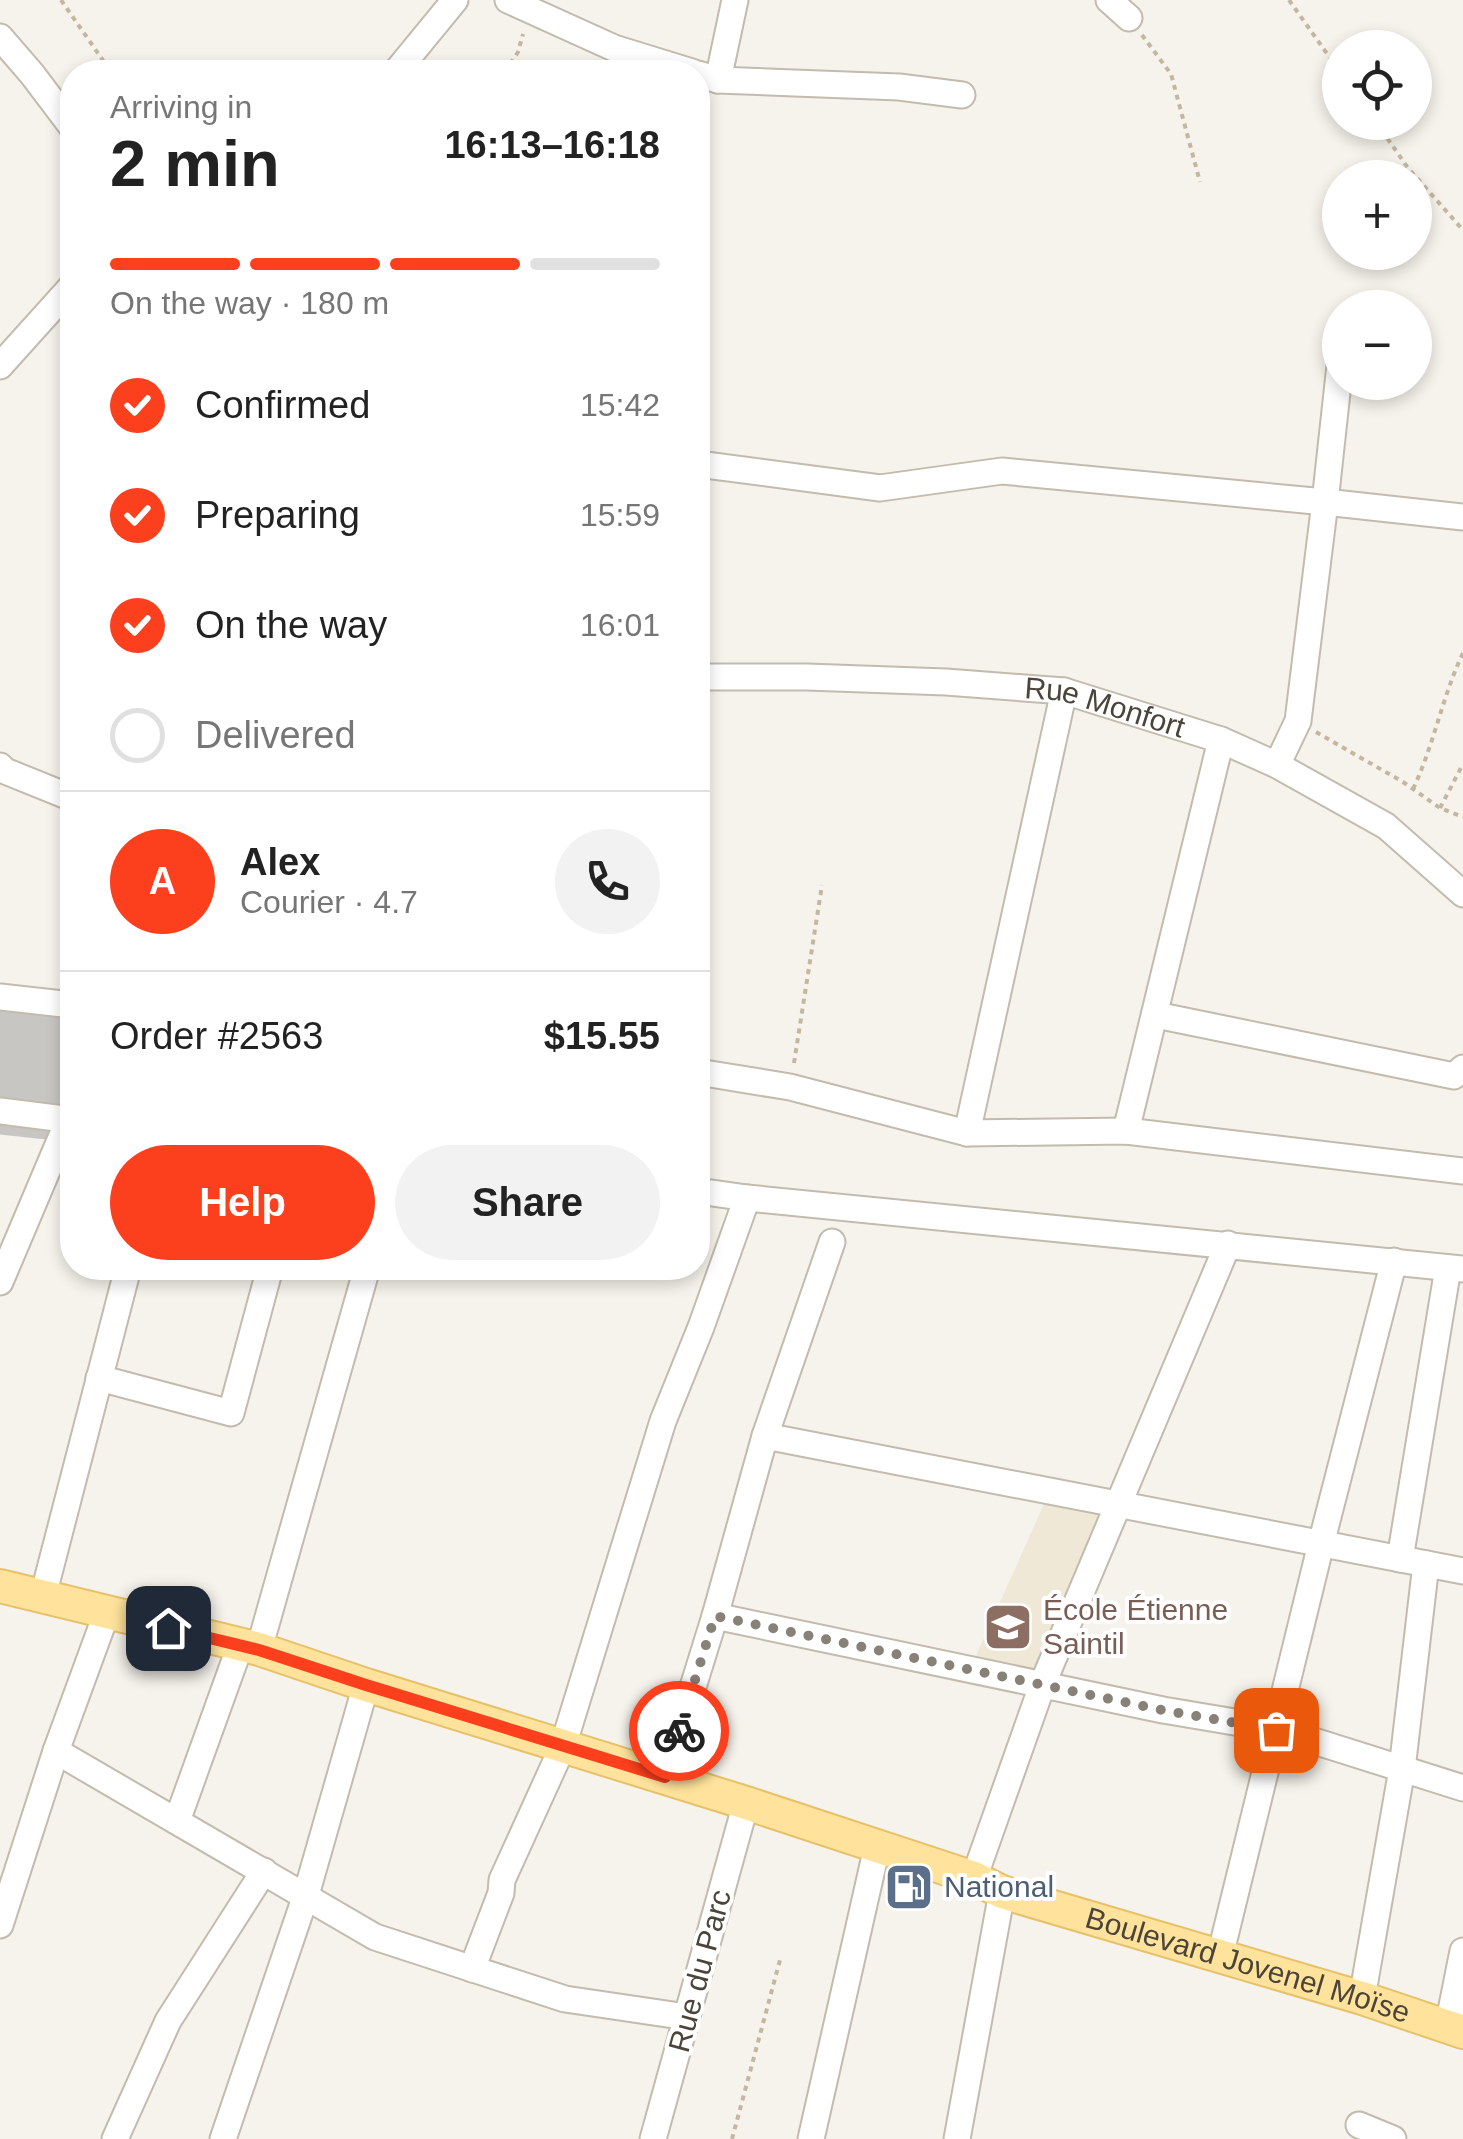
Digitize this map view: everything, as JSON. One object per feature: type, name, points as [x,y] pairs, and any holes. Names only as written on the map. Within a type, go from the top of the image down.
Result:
[{"type":"main road","name":"Boulevard Jovenel Moïse","points":[[0,1586],[250,1648],[746,1803],[988,1885],[1458,2027]]},
{"type":"street","points":[[406,60],[455,0]]},
{"type":"street","points":[[709,60],[735,0]]},
{"type":"street","points":[[1109,0],[1130,18]]},
{"type":"street","points":[[519,5],[614,48],[652,60]]},
{"type":"street","points":[[0,37],[60,112]]},
{"type":"street","points":[[710,76],[898,87],[962,95]]},
{"type":"street","points":[[0,366],[60,299]]},
{"type":"street","points":[[1278,765],[1298,721],[1336,400]]},
{"type":"street","points":[[710,466],[880,488],[1002,471],[1463,517]]},
{"type":"street","name":"Rue Monfort","points":[[710,677],[946,682],[1064,692],[1221,740],[1278,765],[1386,826],[1463,894]]},
{"type":"street","points":[[967,1134],[1064,692]]},
{"type":"street","points":[[1126,1131],[1221,740]]},
{"type":"street","points":[[2,776],[60,794]]},
{"type":"street","points":[[0,997],[60,1004]]},
{"type":"street","points":[[1156,1015],[1454,1076],[1463,1068]]},
{"type":"street","points":[[710,1074],[790,1087],[967,1134],[1126,1131],[1463,1171]]},
{"type":"street","points":[[0,1112],[60,1119]]},
{"type":"street","points":[[0,1282],[60,1145]]},
{"type":"street","points":[[710,1192],[1455,1268],[1400,1560]]},
{"type":"street","points":[[472,1969],[501,1893],[502,1880],[563,1746],[663,1421],[746,1198]]},
{"type":"street","points":[[665,1777],[715,1616],[764,1436],[832,1242]]},
{"type":"street","points":[[957,2139],[988,1885],[1044,1683],[1228,1244]]},
{"type":"street","points":[[1220,1956],[1394,1262]]},
{"type":"street","points":[[43,1596],[125,1280]]},
{"type":"street","points":[[99,1378],[231,1413],[267,1280]]},
{"type":"street","points":[[177,1820],[250,1648],[364,1280]]},
{"type":"street","points":[[764,1436],[1463,1571]]},
{"type":"street","points":[[1362,1998],[1402,1769],[1426,1564]]},
{"type":"street","points":[[0,1925],[56,1750],[107,1612]]},
{"type":"street","points":[[715,1616],[1162,1710],[1276,1730],[1463,1788]]},
{"type":"street","points":[[223,2139],[306,1895],[366,1685]]},
{"type":"street","points":[[56,1750],[375,1938],[566,1999],[687,2016]]},
{"type":"street","name":"Rue du Parc","points":[[653,2139],[746,1803]]},
{"type":"street","points":[[811,2139],[876,1847]]},
{"type":"street","points":[[115,2139],[168,2021],[264,1871]]},
{"type":"street","points":[[1458,2027],[1463,1951]]},
{"type":"street","points":[[1359,2124],[1393,2139]]},
{"type":"path","points":[[61,0],[103,60]]},
{"type":"path","points":[[1289,0],[1322,47]]},
{"type":"path","points":[[513,60],[518,52],[519,5]]},
{"type":"path","points":[[1130,18],[1171,74],[1200,182]]},
{"type":"path","points":[[1389,140],[1463,230]]},
{"type":"path","points":[[1412,790],[1463,653]]},
{"type":"path","points":[[1298,721],[1440,808],[1463,817]]},
{"type":"path","points":[[1440,808],[1463,764]]},
{"type":"path","points":[[790,1087],[822,885]]},
{"type":"path","points":[[732,2139],[780,1960]]},
{"type":"shaded area","points":[[1044,1504],[1104,1514],[1039,1677],[974,1660]]},
{"type":"runway","points":[[0,1064],[60,1071]]},
{"type":"way so far","points":[[679,1731],[715,1616],[1162,1710],[1276,1730]]},
{"type":"place","name":"École Étienne Saintil","points":[[1008,1627]]},
{"type":"place","name":"National","points":[[909,1887]]},
{"type":"route","points":[[168,1628],[259,1650],[665,1777],[679,1731]]}]
